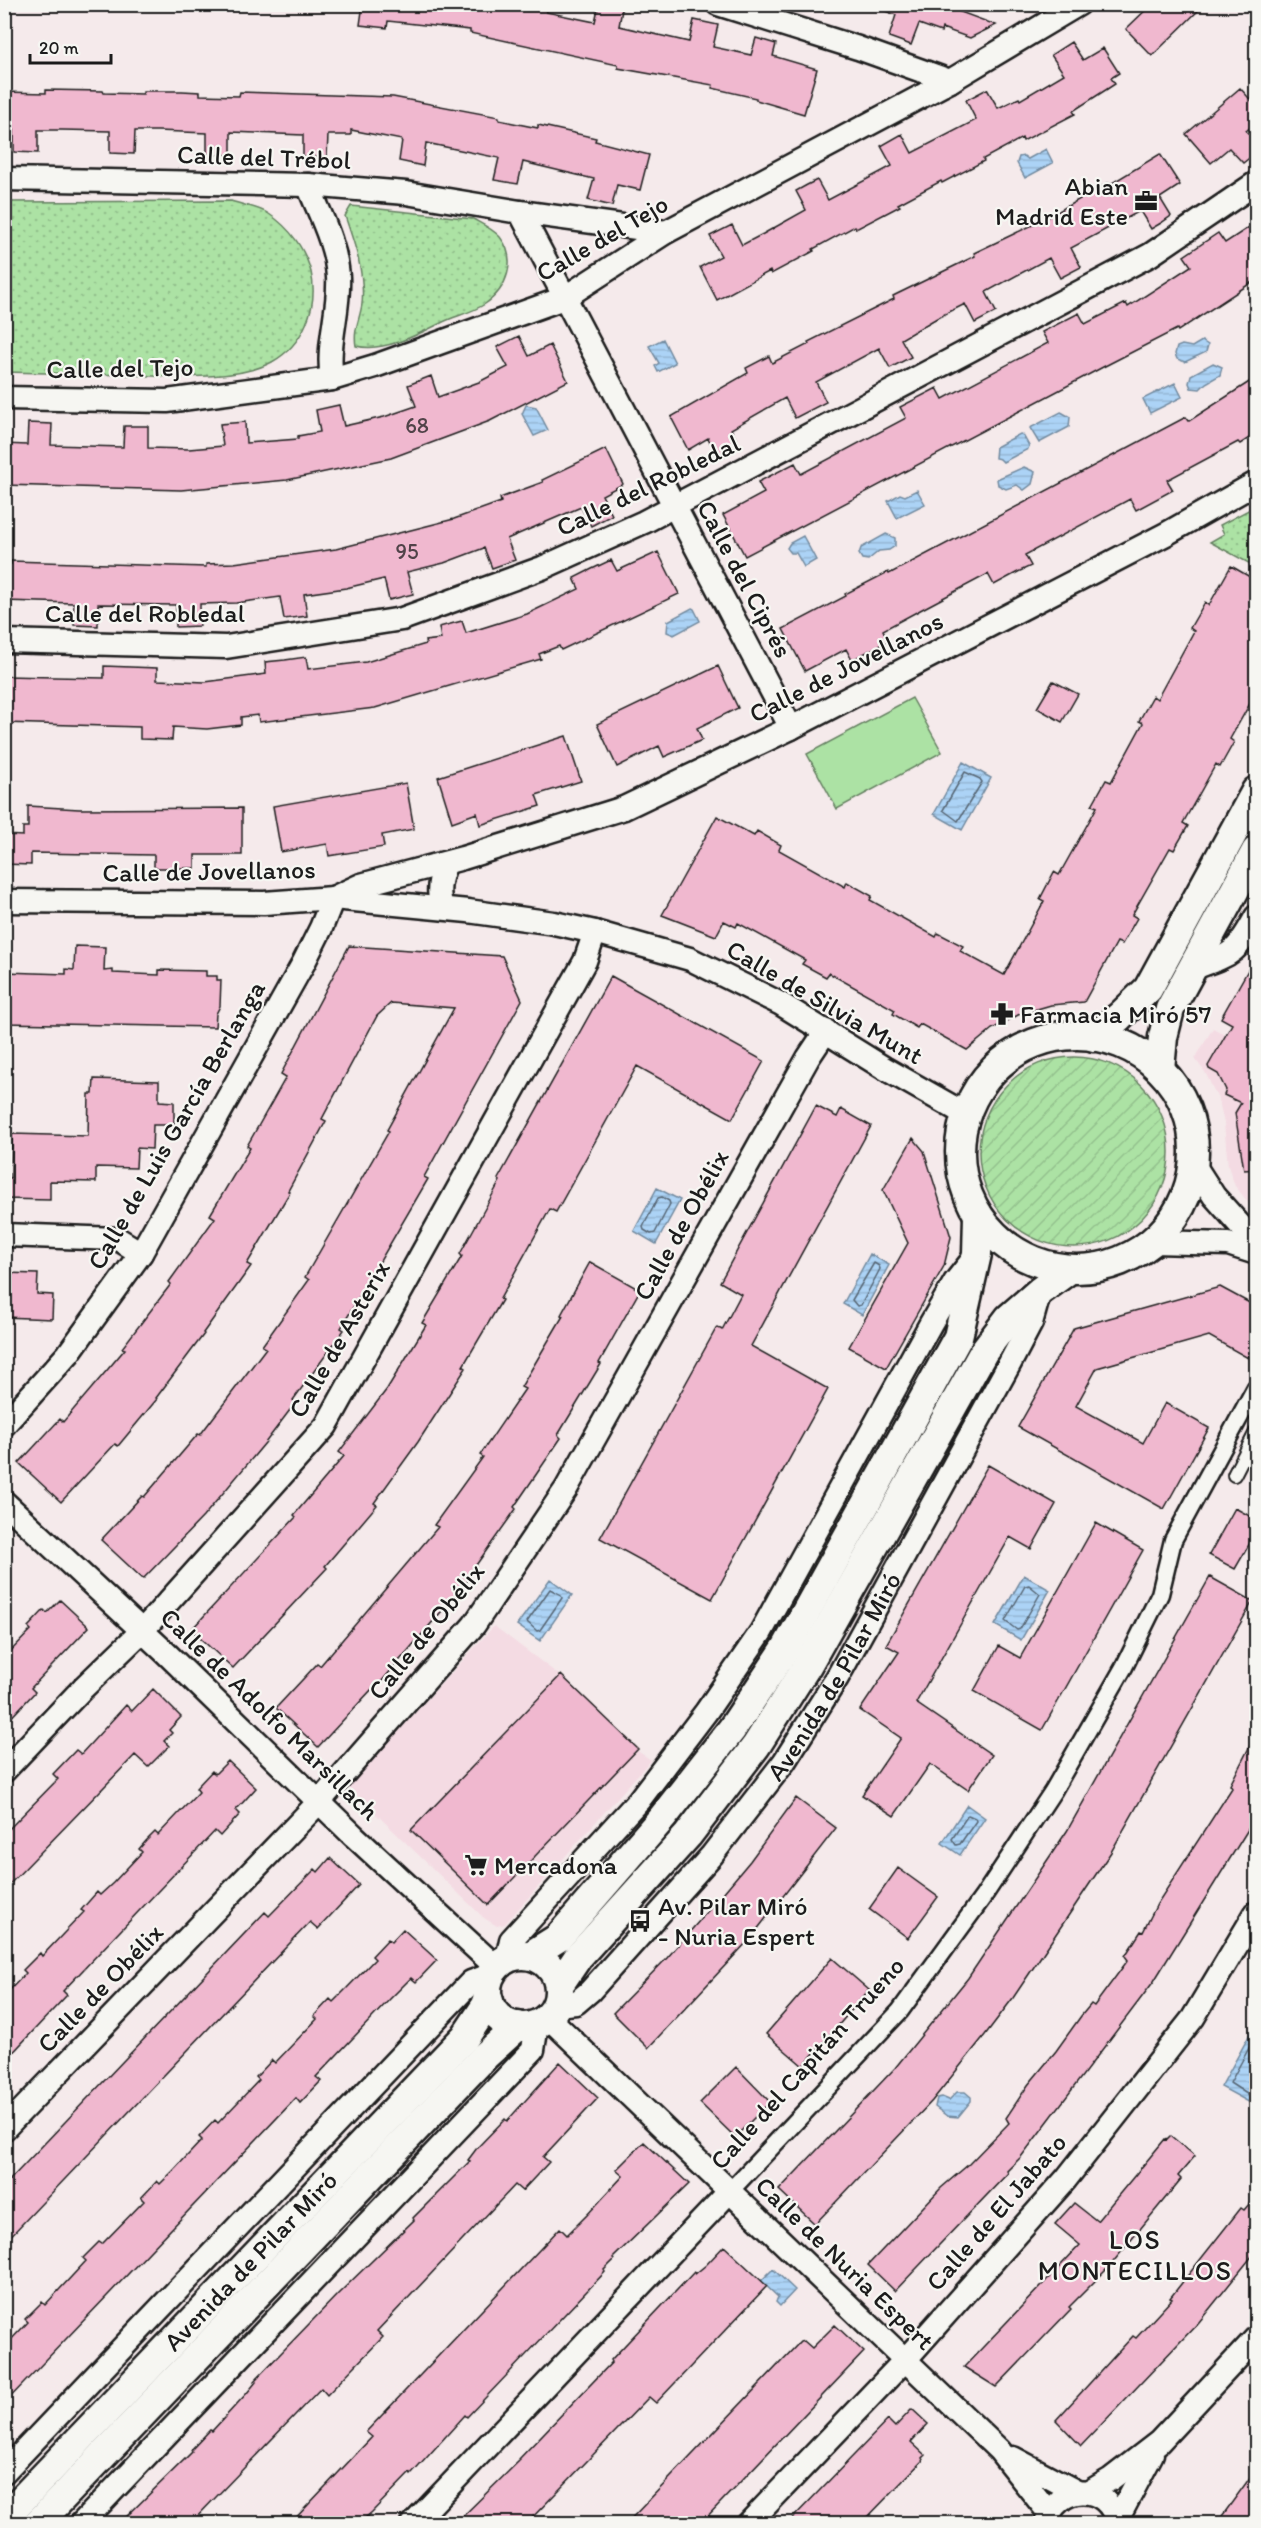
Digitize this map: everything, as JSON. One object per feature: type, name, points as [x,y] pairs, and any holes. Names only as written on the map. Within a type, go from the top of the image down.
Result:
[{"type":"street","points":[[718,4],[858,48],[950,81]]},
{"type":"street","name":"Calle del Tejo","points":[[4,398],[167,401],[332,379],[375,366],[564,298],[666,232],[950,81],[1079,4]]},
{"type":"street","name":"Calle del Trébol","points":[[4,179],[308,185],[406,193],[520,212],[666,232]]},
{"type":"street","name":"Calle del Robledal","points":[[4,641],[226,647],[402,619],[542,568],[675,506],[1150,255],[1257,183]]},
{"type":"street","points":[[308,185],[333,246],[338,276],[337,312],[329,363],[332,379]]},
{"type":"street","points":[[520,212],[564,298]]},
{"type":"street","name":"Calle del Ciprés","points":[[564,298],[791,728]]},
{"type":"street","name":"Calle de Jovellanos","points":[[4,901],[264,903],[333,898],[361,885],[446,863],[624,808],[791,728],[1166,534],[1257,483]]},
{"type":"street","points":[[1094,1037],[1148,989],[1257,791]]},
{"type":"street","points":[[1160,1070],[1163,1037],[1170,1009],[1257,850]]},
{"type":"street","points":[[442,908],[438,894],[440,879],[446,863]]},
{"type":"street","name":"Calle de Silvia Munt","points":[[333,898],[442,908],[554,923],[596,932],[690,959],[782,1004],[884,1068],[965,1114]]},
{"type":"street","name":"Calle de Luis García Berlanga","points":[[4,1425],[68,1354],[141,1252],[303,964],[333,898]]},
{"type":"street","points":[[1191,969],[1231,954],[1244,940],[1257,917]]},
{"type":"street","name":"Calle de Asterix","points":[[4,1771],[83,1688],[142,1631],[326,1426],[585,961],[596,932]]},
{"type":"street","name":"Calle de Obélix","points":[[4,2129],[319,1802],[474,1625],[566,1489],[808,1058],[826,1031]]},
{"type":"street","points":[[1067,1036],[1094,1037],[1140,1054],[1160,1070],[1180,1094],[1190,1122],[1196,1168],[1180,1212],[1155,1242],[1136,1255],[1107,1265],[1070,1269],[1040,1263],[1017,1252],[999,1239],[978,1215],[968,1195],[962,1174],[958,1142],[965,1114],[976,1091],[1003,1060],[1028,1045],[1067,1036]]},
{"type":"street","points":[[1196,1168],[1214,1196],[1257,1243]]},
{"type":"street","name":"Avenida de Pilar Miró","points":[[4,2472],[471,1982],[503,1971],[558,1938],[663,1817],[732,1729],[786,1648],[958,1337],[977,1254],[978,1215]]},
{"type":"street","points":[[4,1235],[118,1239],[141,1252]]},
{"type":"street","points":[[1155,1242],[1228,1244],[1257,1253]]},
{"type":"street","name":"Avenida de Pilar Miró","points":[[81,2523],[533,2050],[544,2011],[578,1958],[688,1835],[756,1746],[808,1664],[984,1351],[1009,1318],[1070,1269]]},
{"type":"street","name":"Calle del Capitán Trueno","points":[[413,2523],[900,2011],[982,1897],[1053,1791],[1124,1668],[1160,1594],[1173,1539],[1257,1387]]},
{"type":"street","name":"Calle de Adolfo Marsillach","points":[[4,1502],[319,1802],[503,1971]]},
{"type":"street","name":"Calle de El Jabato","points":[[748,2523],[905,2360],[1066,2179],[1193,2018],[1257,1913]]},
{"type":"street","points":[[544,1961],[554,1971],[544,2011],[506,2022],[495,2013],[503,1971],[544,1961]]},
{"type":"street","name":"Avenida de Pilar Miró","points":[[4,2518],[465,2037],[503,1971]]},
{"type":"street","name":"Avenida de Pilar Miró","points":[[37,2523],[485,2056],[544,2011]]},
{"type":"street","name":"Calle de Nuria Espert","points":[[544,2011],[999,2450],[1048,2518]]},
{"type":"street","points":[[1048,2518],[1056,2503],[1065,2496],[1083,2492],[1111,2479],[1159,2442],[1257,2338]]},
{"type":"street","points":[[1117,2522],[1133,2487],[1159,2442]]},
{"type":"street","name":"Calle de Nuria Espert","points":[[999,2450],[1037,2473],[1107,2502],[1117,2522]]},
{"type":"lane","points":[[1234,1475],[1257,1432]]},
{"type":"shaded area","points":[[1213,1028],[1256,1052],[1256,1212],[1235,1186],[1228,1166],[1224,1123],[1219,1101],[1205,1072],[1195,1059]]},
{"type":"shaded area","points":[[494,1626],[563,1678],[639,1752],[651,1760],[505,1924],[497,1926],[484,1918],[348,1787]]},
{"type":"green space","points":[[231,201],[260,210],[277,220],[296,240],[308,263],[313,285],[310,311],[300,335],[283,355],[257,368],[221,375],[182,377],[5,372],[5,202]]},
{"type":"green space","points":[[351,206],[473,219],[500,237],[508,255],[508,274],[493,298],[470,312],[390,345],[356,346],[355,335],[363,293],[358,259],[345,216]]},
{"type":"green space","points":[[1256,506],[1256,567],[1210,542],[1224,534],[1220,525]]},
{"type":"green space","points":[[912,698],[942,752],[837,809],[807,754]]},
{"type":"green space","points":[[1074,1057],[1101,1061],[1127,1073],[1141,1085],[1153,1099],[1165,1125],[1169,1152],[1165,1179],[1153,1205],[1141,1219],[1127,1231],[1101,1243],[1074,1247],[1047,1243],[1021,1231],[1007,1219],[995,1205],[983,1179],[979,1152],[983,1125],[995,1099],[1007,1085],[1021,1073],[1047,1061]]},
{"type":"water","points":[[1046,149],[1053,163],[1025,178],[1017,163],[1019,157],[1024,156],[1028,159]]},
{"type":"water","points":[[663,339],[675,363],[658,372],[655,366],[659,363],[649,346]]},
{"type":"water","points":[[1202,341],[1208,345],[1206,352],[1185,362],[1177,359],[1175,354],[1177,347],[1182,345],[1192,347]]},
{"type":"water","points":[[1213,363],[1222,367],[1220,375],[1200,389],[1191,388],[1189,383],[1191,375]]},
{"type":"water","points":[[1175,383],[1182,397],[1150,413],[1143,399]]},
{"type":"water","points":[[526,405],[536,407],[548,430],[534,436],[522,414]]},
{"type":"water","points":[[1061,412],[1070,417],[1069,427],[1039,443],[1030,428]]},
{"type":"water","points":[[1020,434],[1029,446],[1028,449],[1003,462],[995,458],[996,447]]},
{"type":"water","points":[[1024,467],[1035,472],[1032,484],[1024,490],[1017,485],[1006,489],[998,485],[997,479]]},
{"type":"water","points":[[917,490],[925,504],[897,518],[888,501],[900,494],[905,496]]},
{"type":"water","points":[[886,534],[895,538],[895,546],[889,550],[879,551],[868,560],[862,559],[859,554],[861,548]]},
{"type":"water","points":[[803,536],[816,560],[804,567],[796,553],[791,553],[787,548],[790,543]]},
{"type":"water","points":[[692,608],[700,621],[674,635],[667,632],[668,621]]},
{"type":"water","points":[[963,762],[991,778],[962,830],[934,814]]},
{"type":"water","points":[[657,1188],[680,1200],[656,1244],[634,1231]]},
{"type":"water","points":[[870,1254],[889,1265],[862,1315],[843,1304]]},
{"type":"water","points":[[1024,1575],[1050,1590],[1021,1640],[995,1625]]},
{"type":"water","points":[[550,1579],[572,1595],[540,1641],[517,1625]]},
{"type":"water","points":[[967,1805],[985,1818],[960,1855],[942,1843]]},
{"type":"water","points":[[1256,2023],[1256,2106],[1221,2087]]},
{"type":"water","points":[[957,2092],[965,2092],[971,2097],[971,2101],[958,2117],[947,2116],[935,2107],[937,2098],[942,2097],[949,2100]]},
{"type":"water","points":[[773,2269],[795,2290],[780,2306],[776,2302],[778,2297],[761,2281]]},
{"type":"building","points":[[363,4],[530,4],[547,8],[546,12],[595,22],[599,4],[623,4],[619,26],[689,42],[694,20],[718,25],[713,47],[751,55],[756,38],[776,44],[773,56],[817,69],[804,114],[756,100],[756,98],[712,88],[713,85],[618,68],[618,65],[470,33],[470,30],[388,21],[387,28],[360,25]]},
{"type":"building","points":[[873,4],[939,4],[996,25],[970,38],[942,28],[941,32],[919,24],[911,45],[889,37],[896,15],[872,6]]},
{"type":"building","points":[[1152,4],[1205,4],[1152,56],[1126,29]]},
{"type":"building","points":[[1071,42],[1083,60],[1103,48],[1119,73],[1111,78],[1115,84],[1073,111],[1075,114],[1023,141],[1022,138],[983,159],[984,161],[898,204],[900,206],[856,229],[855,226],[813,249],[814,251],[771,274],[770,271],[717,300],[700,267],[721,256],[710,236],[732,225],[742,245],[806,210],[796,191],[817,180],[828,200],[892,166],[881,146],[902,134],[912,153],[976,120],[966,100],[987,89],[998,108],[1019,98],[1020,100],[1064,74],[1051,55]]},
{"type":"building","points":[[1240,88],[1257,107],[1257,122],[1246,131],[1257,142],[1257,152],[1243,163],[1229,148],[1211,163],[1186,134]]},
{"type":"building","points":[[46,90],[143,94],[143,91],[182,91],[200,92],[200,95],[239,96],[240,92],[393,97],[596,138],[595,141],[649,155],[640,190],[617,185],[612,206],[588,200],[594,179],[523,162],[518,184],[494,180],[499,158],[426,143],[423,166],[399,161],[402,140],[351,130],[351,135],[328,135],[327,157],[303,157],[303,135],[231,132],[231,155],[207,154],[207,133],[158,131],[135,131],[134,154],[110,153],[110,131],[62,130],[38,130],[38,153],[14,152],[14,130],[4,130],[4,92],[46,93]]},
{"type":"building","points":[[1160,154],[1180,185],[1160,198],[1171,216],[1161,223],[1151,229],[1140,211],[1071,248],[1081,267],[1060,278],[1049,258],[986,292],[996,312],[975,323],[965,304],[901,339],[911,357],[890,368],[879,348],[816,382],[826,402],[795,418],[785,398],[731,429],[740,447],[719,459],[708,438],[688,450],[671,417],[748,373],[746,368],[769,356],[772,363],[809,344],[808,342],[894,299],[893,296],[975,256],[974,253],[1043,220],[1108,183],[1109,185]]},
{"type":"building","points":[[1257,222],[1257,279],[1178,331],[1177,329],[1103,367],[745,556],[723,515],[764,493],[758,482],[795,463],[801,474],[906,418],[900,407],[937,388],[943,399],[1048,343],[1042,332],[1079,313],[1085,324],[1126,303],[1128,307],[1191,266],[1184,256],[1218,233],[1225,243]]},
{"type":"building","points":[[519,336],[529,356],[550,345],[568,381],[490,421],[391,458],[287,480],[181,490],[4,485],[4,444],[27,445],[28,423],[52,424],[51,445],[123,447],[124,426],[148,426],[148,448],[189,449],[223,446],[220,424],[245,422],[246,443],[298,439],[298,436],[320,432],[316,410],[339,405],[344,426],[384,417],[416,406],[408,385],[431,376],[438,397],[479,382],[508,367],[497,347]]},
{"type":"building","points":[[1257,377],[1257,433],[1240,444],[1238,442],[1167,480],[1173,490],[1136,510],[1130,499],[1025,555],[1031,566],[994,585],[988,574],[883,630],[888,641],[852,660],[846,649],[805,671],[783,629],[846,596],[845,594],[888,572],[889,574],[1186,417],[1189,421]]},
{"type":"building","points":[[606,449],[623,484],[602,495],[612,515],[591,526],[581,507],[507,539],[515,560],[492,568],[484,548],[444,563],[407,572],[413,594],[389,600],[384,579],[346,588],[304,594],[307,616],[284,619],[280,597],[236,603],[200,604],[200,626],[176,627],[176,605],[98,604],[98,626],[74,625],[74,603],[4,601],[4,564],[11,564],[11,561],[206,567],[206,564],[234,563],[336,549],[454,519],[501,502],[500,498],[543,482],[542,480]]},
{"type":"building","points":[[658,552],[679,594],[561,650],[559,646],[539,654],[541,659],[375,708],[259,722],[258,715],[241,717],[241,725],[207,729],[173,727],[172,740],[140,739],[140,727],[4,723],[4,676],[104,678],[104,666],[157,668],[157,680],[205,682],[266,674],[265,662],[306,657],[308,669],[366,662],[426,644],[425,641],[441,639],[439,627],[462,621],[466,633],[527,614],[579,589],[574,578],[611,560],[617,571]]},
{"type":"building","points":[[1231,566],[1257,581],[1257,691],[1230,739],[1234,742],[1220,767],[1216,764],[1183,823],[1188,826],[1174,850],[1170,848],[1132,915],[1137,918],[1122,944],[1117,942],[1084,1002],[1051,1005],[1020,1014],[992,1029],[967,1050],[920,1024],[917,1028],[893,1014],[895,1010],[829,973],[826,977],[802,964],[805,960],[738,923],[736,927],[724,921],[716,936],[662,915],[717,816],[754,836],[757,831],[781,845],[779,850],[845,887],[847,882],[872,896],[870,900],[936,937],[938,933],[963,946],[960,951],[1004,975],[1044,901],[1040,899],[1054,872],[1059,875],[1097,807],[1092,805],[1106,780],[1111,782],[1143,723],[1139,721],[1153,696],[1157,699],[1194,631],[1190,628],[1205,602],[1209,605]]},
{"type":"building","points":[[718,666],[738,708],[697,728],[702,740],[664,757],[659,746],[617,767],[597,724]]},
{"type":"building","points":[[1053,681],[1078,694],[1062,722],[1037,708]]},
{"type":"building","points":[[566,736],[581,781],[536,795],[540,806],[480,825],[477,813],[452,822],[438,777]]},
{"type":"building","points":[[406,783],[414,829],[382,835],[384,847],[329,856],[327,844],[281,852],[273,806]]},
{"type":"building","points":[[28,806],[79,809],[242,808],[242,855],[195,855],[195,868],[154,868],[154,855],[31,853],[31,865],[4,864],[4,835],[23,836],[23,827],[28,827]]},
{"type":"building","points":[[75,946],[105,947],[104,971],[113,970],[113,973],[159,975],[159,970],[206,971],[206,976],[217,976],[217,980],[221,980],[220,1006],[216,1014],[215,1027],[4,1023],[4,972],[66,974],[66,969],[74,970]]},
{"type":"building","points":[[349,946],[502,956],[522,1000],[424,1177],[428,1179],[341,1328],[344,1330],[293,1400],[296,1402],[265,1443],[203,1517],[143,1579],[101,1540],[142,1496],[144,1497],[198,1434],[200,1435],[266,1348],[262,1346],[309,1280],[305,1277],[389,1131],[387,1130],[454,1008],[391,1003],[377,1016],[322,1119],[326,1121],[288,1191],[290,1192],[247,1264],[251,1266],[157,1399],[118,1446],[115,1444],[61,1502],[19,1463],[60,1419],[63,1422],[125,1349],[122,1348],[171,1284],[169,1282],[215,1218],[210,1215],[250,1148],[247,1146],[286,1077],[281,1074]]},
{"type":"building","points":[[1257,954],[1257,1169],[1244,1170],[1235,1113],[1241,1103],[1224,1095],[1226,1090],[1218,1074],[1208,1066],[1232,1024],[1221,1018]]},
{"type":"building","points":[[611,976],[764,1061],[732,1119],[637,1066],[556,1212],[550,1209],[500,1299],[502,1300],[463,1366],[466,1368],[418,1442],[374,1503],[377,1505],[325,1566],[327,1568],[233,1668],[191,1630],[296,1517],[294,1515],[344,1456],[339,1452],[387,1389],[426,1325],[422,1323],[462,1256],[460,1254],[500,1181],[498,1179]]},
{"type":"building","points":[[94,1079],[159,1081],[159,1101],[174,1102],[174,1125],[153,1125],[152,1149],[137,1148],[136,1168],[96,1167],[96,1182],[50,1181],[50,1200],[4,1199],[4,1178],[11,1178],[12,1134],[88,1136],[89,1094],[93,1094]]},
{"type":"building","points":[[816,1106],[837,1117],[841,1109],[871,1126],[751,1346],[828,1389],[712,1599],[600,1538],[717,1327],[722,1330],[741,1294],[720,1282]]},
{"type":"building","points":[[913,1138],[924,1151],[951,1237],[944,1266],[886,1368],[849,1347],[908,1243],[883,1190]]},
{"type":"building","points":[[590,1262],[640,1290],[599,1363],[601,1364],[558,1435],[561,1438],[514,1507],[516,1509],[469,1575],[471,1577],[375,1689],[373,1688],[318,1747],[276,1708],[317,1664],[320,1666],[438,1527],[434,1525],[483,1457],[480,1455],[525,1389],[521,1387],[563,1316],[561,1315]]},
{"type":"building","points":[[4,1273],[38,1274],[37,1294],[53,1295],[52,1319],[4,1317]]},
{"type":"building","points":[[1220,1287],[1257,1307],[1257,1343],[1248,1358],[1209,1336],[1097,1368],[1076,1406],[1143,1443],[1165,1403],[1209,1428],[1164,1509],[1018,1427],[1074,1328]]},
{"type":"building","points":[[988,1465],[1056,1504],[1031,1549],[1010,1537],[916,1703],[992,1755],[968,1790],[930,1764],[894,1816],[862,1795],[901,1738],[860,1710],[899,1652],[886,1645]]},
{"type":"building","points":[[1235,1508],[1257,1520],[1257,1531],[1235,1569],[1209,1555]]},
{"type":"building","points":[[1096,1523],[1143,1550],[1042,1730],[974,1691],[999,1646],[1020,1658]]},
{"type":"building","points":[[1210,1577],[1253,1601],[1111,1852],[1013,1998],[985,2035],[932,2101],[815,2224],[779,2190],[895,2068],[968,1978],[1067,1831]]},
{"type":"building","points":[[60,1600],[89,1627],[31,1688],[35,1692],[4,1725],[4,1658],[31,1630],[28,1627],[44,1610],[47,1613]]},
{"type":"building","points":[[561,1675],[638,1749],[488,1905],[411,1830]]},
{"type":"building","points":[[153,1689],[181,1717],[169,1730],[172,1733],[164,1741],[169,1746],[148,1767],[135,1755],[4,1890],[4,1834],[58,1779],[53,1774],[76,1750],[81,1754],[126,1705],[132,1711]]},
{"type":"building","points":[[1257,1732],[1257,1815],[1154,1981],[1021,2157],[1007,2171],[1008,2173],[895,2291],[868,2265],[941,2188],[969,2164],[1009,2123],[1006,2118],[1028,2085],[1091,2004],[1094,2006],[1128,1960],[1125,1956],[1141,1931],[1143,1932],[1157,1904],[1232,1788],[1230,1785]]},
{"type":"building","points":[[228,1761],[256,1788],[236,1810],[240,1814],[220,1836],[215,1831],[63,1991],[67,1995],[4,2062],[4,1996],[26,1973],[23,1970],[40,1953],[42,1956],[84,1912],[81,1910],[97,1892],[100,1895],[113,1883],[142,1852],[139,1849],[146,1841],[155,1832],[158,1835],[199,1792],[196,1788],[212,1771],[215,1774]]},
{"type":"building","points":[[796,1798],[836,1828],[749,1940],[648,2048],[613,2013],[667,1958],[713,1905],[750,1861]]},
{"type":"building","points":[[330,1858],[359,1885],[318,1929],[310,1922],[4,2243],[4,2186],[265,1912],[269,1916],[315,1869],[318,1872]]},
{"type":"building","points":[[898,1868],[938,1897],[908,1938],[869,1909]]},
{"type":"building","points":[[403,1929],[437,1960],[416,1982],[411,1978],[390,1999],[316,2077],[321,2081],[300,2103],[296,2098],[4,2404],[4,2347],[28,2322],[25,2319],[42,2302],[45,2305],[86,2261],[83,2258],[99,2242],[102,2244],[144,2201],[141,2198],[157,2181],[160,2184],[173,2171],[202,2140],[199,2137],[215,2120],[218,2123],[259,2080],[256,2077],[272,2060],[275,2063],[317,2019],[314,2016],[330,1999],[333,2002],[375,1959],[372,1956],[388,1939],[391,1942]]},
{"type":"building","points":[[832,1958],[869,1990],[803,2066],[766,2034]]},
{"type":"building","points":[[560,2062],[598,2098],[543,2157],[549,2162],[522,2191],[515,2185],[377,2331],[383,2337],[327,2395],[321,2388],[191,2523],[120,2523],[192,2452],[191,2450],[210,2430],[212,2431],[247,2393],[256,2382],[254,2381],[338,2294],[414,2220],[413,2218],[470,2161],[468,2160],[477,2148],[505,2119],[507,2121]]},
{"type":"building","points":[[736,2067],[770,2102],[735,2137],[700,2103]]},
{"type":"building","points":[[1171,2136],[1195,2156],[1178,2176],[1181,2179],[1109,2267],[996,2387],[964,2367],[1080,2245],[1055,2224],[1074,2203],[1097,2221],[1165,2139]]},
{"type":"building","points":[[644,2142],[689,2184],[613,2258],[614,2260],[604,2270],[605,2272],[467,2417],[465,2415],[411,2475],[410,2473],[372,2512],[359,2523],[291,2523],[372,2437],[366,2432],[560,2228],[567,2235],[587,2215],[623,2176],[616,2170]]},
{"type":"building","points":[[1257,2195],[1257,2250],[1199,2322],[1081,2446],[1056,2420],[1133,2336],[1136,2338],[1172,2299],[1170,2298],[1241,2208],[1244,2210]]},
{"type":"building","points":[[724,2246],[767,2286],[656,2403],[649,2397],[527,2523],[456,2523],[520,2460],[694,2272],[695,2274],[706,2265]]},
{"type":"building","points":[[835,2325],[864,2352],[701,2523],[627,2523],[800,2342],[804,2341],[812,2348]]},
{"type":"building","points":[[912,2409],[928,2424],[911,2442],[925,2455],[923,2460],[862,2523],[788,2523],[888,2420],[895,2427]]},
{"type":"building","points":[[1257,2468],[1257,2523],[1217,2523]]},
{"type":"place","name":"Abian Madrid Este","points":[[1146,201]]},
{"type":"place","name":"Farmacia Miró 57","points":[[1002,1014]]},
{"type":"place","name":"Mercadona","points":[[476,1865]]},
{"type":"place","name":"Av. Pilar Miró - Nuria Espert","points":[[640,1921]]},
{"type":"district","name":"LOS MONTECILLOS","points":[[1135,2256]]}]
